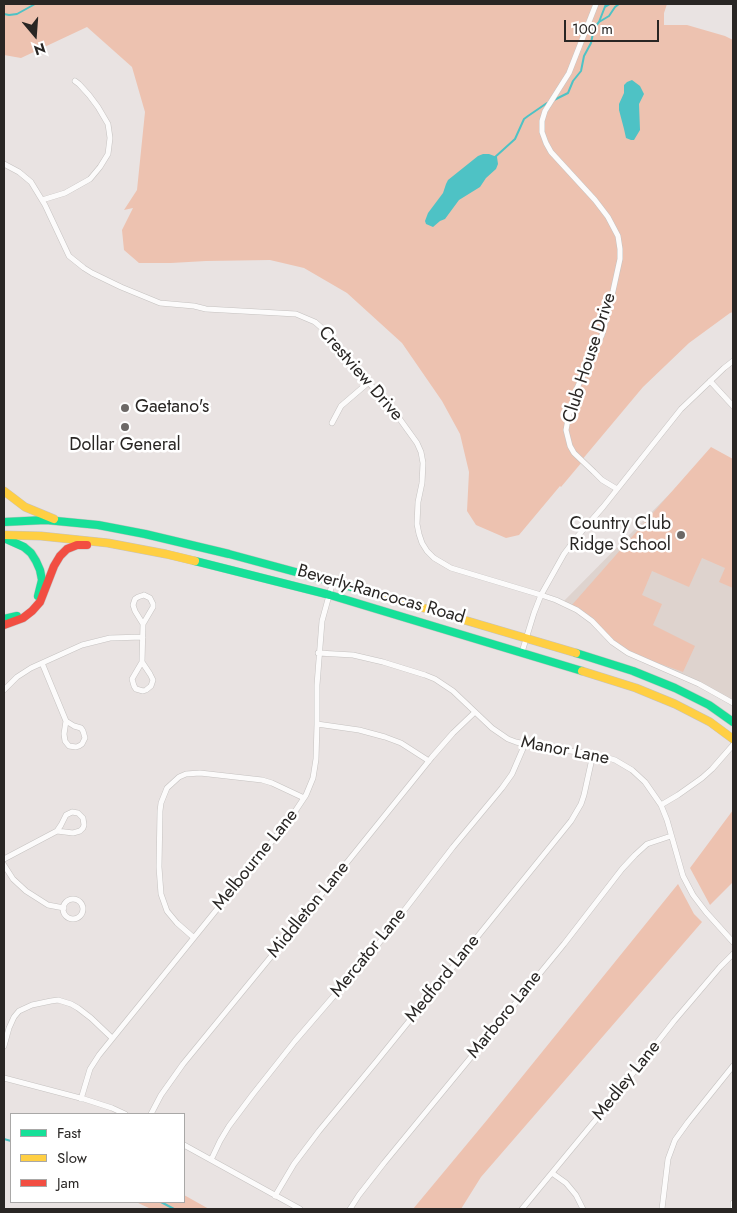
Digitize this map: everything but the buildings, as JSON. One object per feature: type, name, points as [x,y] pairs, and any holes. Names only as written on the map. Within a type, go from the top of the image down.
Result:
[{"type":"main road","points":[[4,491],[25,507],[63,522]]},
{"type":"main road","name":"Beverly-Rancocas Road","points":[[4,522],[46,520],[98,525],[229,554],[333,581],[634,671],[667,684],[709,705],[733,722]]},
{"type":"main road","name":"Beverly-Rancocas Road","points":[[4,537],[41,536],[108,543],[166,554],[330,595],[636,688],[675,704],[710,722],[733,739]]},
{"type":"main road","points":[[4,537],[20,544],[31,553],[40,570],[42,580],[36,600],[28,609],[19,615],[4,619]]},
{"type":"main road","points":[[4,625],[23,618],[32,612],[40,602],[54,566],[67,549],[77,545],[108,543]]},
{"type":"street","name":"Club House Drive","points":[[596,4],[569,73],[545,111],[542,121],[542,132],[551,152],[595,200],[614,226],[618,236],[620,259],[602,335],[577,388],[566,430],[574,453],[594,472],[617,489]]},
{"type":"street","points":[[42,200],[65,193],[90,179],[108,154],[110,138],[108,124],[89,95],[75,81]]},
{"type":"street","name":"Crestview Drive","points":[[4,164],[19,172],[31,182],[42,200],[69,256],[84,268],[121,287],[160,304],[194,306],[206,309],[296,314],[315,322],[330,336],[369,382],[412,435],[421,452],[423,463],[417,524],[422,543],[427,552],[434,558],[451,568],[562,603],[585,615],[612,642],[628,653],[688,679],[733,703]]},
{"type":"street","points":[[522,652],[541,595],[564,554],[681,409],[733,361]]},
{"type":"street","points":[[710,381],[733,406]]},
{"type":"street","points":[[332,423],[342,406],[369,382]]},
{"type":"street","name":"Melbourne Lane","points":[[81,1099],[94,1061],[290,819],[310,787],[314,769],[317,724],[318,653],[322,621],[333,581]]},
{"type":"street","points":[[142,624],[153,607],[150,598],[144,595],[138,597],[133,605],[142,624],[143,638],[142,662],[133,676],[132,683],[136,689],[143,691],[149,689],[153,680],[142,662]]},
{"type":"street","points":[[4,690],[16,677],[82,645],[118,638],[143,638]]},
{"type":"street","name":"Manor Lane","points":[[318,653],[353,655],[425,675],[453,691],[500,733],[516,742],[606,757],[632,770],[645,782],[661,805],[684,876],[693,895],[733,942]]},
{"type":"street","points":[[42,663],[66,721],[65,741],[69,746],[79,746],[84,741],[83,731],[81,728],[66,721]]},
{"type":"street","name":"Middleton Lane","points":[[152,1113],[177,1072],[429,761],[475,712]]},
{"type":"street","points":[[317,724],[359,730],[385,737],[401,743],[429,761]]},
{"type":"street","name":"Mercator Lane","points":[[211,1160],[228,1126],[292,1046],[376,947],[450,851],[502,788],[512,774],[525,744]]},
{"type":"street","points":[[661,805],[702,778],[733,745]]},
{"type":"street","name":"Medford Lane","points":[[275,1196],[294,1164],[319,1131],[577,813],[584,795],[592,754]]},
{"type":"street","points":[[194,937],[172,917],[163,903],[161,894],[159,867],[160,811],[167,788],[179,777],[186,774],[200,773],[267,782],[304,798]]},
{"type":"street","points":[[4,858],[57,831],[69,813],[75,812],[83,818],[84,825],[77,833],[57,831]]},
{"type":"street","name":"Marboro Lane","points":[[350,1209],[378,1171],[564,944],[622,870],[646,844],[672,836]]},
{"type":"street","points":[[4,864],[13,879],[26,891],[48,905],[64,908]]},
{"type":"street","name":"Medley Lane","points":[[522,1209],[674,1021],[733,954]]},
{"type":"street","points":[[4,1046],[14,1017],[19,1011],[32,1004],[58,1000],[78,1008],[112,1038]]},
{"type":"street","points":[[662,1209],[668,1159],[676,1140],[733,1066]]},
{"type":"street","points":[[4,1078],[56,1091],[123,1113]]},
{"type":"street","points":[[185,1146],[300,1209]]},
{"type":"street","points":[[552,1173],[566,1183],[576,1195],[583,1209]]},
{"type":"street","points":[[732,1209],[733,1203]]},
{"type":"shaded area","points":[[4,4],[667,4],[664,13],[664,25],[687,25],[733,40],[733,312],[689,343],[643,387],[519,535],[506,538],[476,525],[467,511],[469,472],[460,434],[442,401],[402,343],[347,293],[304,268],[270,260],[139,263],[124,250],[122,230],[133,208],[124,210],[137,190],[145,112],[132,67],[87,27],[21,58],[4,55]]},
{"type":"shaded area","name":"Country Club Ridge School","points":[[711,447],[733,459],[733,588],[719,582],[725,568],[702,558],[689,587],[652,571],[642,595],[662,604],[653,625],[695,646],[683,672],[624,651],[571,606]]},
{"type":"shaded area","name":"Country Club Ridge School","points":[[711,452],[733,467],[733,704],[709,690],[637,658],[592,621],[562,603]]},
{"type":"shaded area","points":[[733,810],[733,882],[710,905],[690,868]]},
{"type":"shaded area","points":[[678,884],[694,914],[702,922],[481,1177],[461,1209],[413,1209],[487,1120]]},
{"type":"shaded area","points":[[185,1196],[209,1209],[151,1209],[138,1203],[185,1203]]},
{"type":"water","points":[[632,80],[640,86],[644,94],[639,104],[640,130],[634,140],[626,138],[619,110],[619,104],[624,93],[624,85]]},
{"type":"water","points":[[483,154],[497,157],[498,164],[496,169],[480,187],[459,200],[445,219],[433,227],[426,224],[425,221],[428,213],[443,193],[448,180]]},
{"type":"waterway","points":[[4,14],[17,14],[35,4]]},
{"type":"waterway","points":[[554,100],[568,93],[573,81],[581,71],[594,28],[599,22],[606,4]]},
{"type":"waterway","points":[[605,7],[610,4]]},
{"type":"waterway","points":[[599,22],[609,16],[619,4]]},
{"type":"waterway","points":[[494,158],[515,139],[524,119],[547,103]]},
{"type":"waterway","points":[[4,1139],[10,1141]]},
{"type":"waterway","points":[[163,1203],[174,1209]]},
{"type":"traffic: fast","points":[[4,522],[46,520],[98,525],[229,554],[366,591]]},
{"type":"traffic: fast","points":[[4,538],[24,547],[36,561],[42,580],[38,596]]},
{"type":"traffic: fast","points":[[195,561],[330,595],[582,671]]},
{"type":"traffic: fast","points":[[4,619],[17,616]]},
{"type":"traffic: fast","points":[[576,653],[633,671],[675,688],[709,705],[733,722]]},
{"type":"traffic: slow","points":[[4,491],[25,507],[54,519]]},
{"type":"traffic: slow","points":[[4,535],[41,536],[108,543],[195,561]]},
{"type":"traffic: slow","points":[[366,591],[576,653]]},
{"type":"traffic: slow","points":[[582,671],[636,688],[675,704],[710,722],[733,739]]},
{"type":"traffic: jam","points":[[4,625],[23,618],[40,602],[54,566],[67,549],[77,545],[87,545]]},
{"type":"place","name":"Gaetano's","points":[[125,408]]},
{"type":"place","name":"Dollar General","points":[[125,427]]},
{"type":"place","name":"Country Club Ridge School","points":[[681,535]]}]
